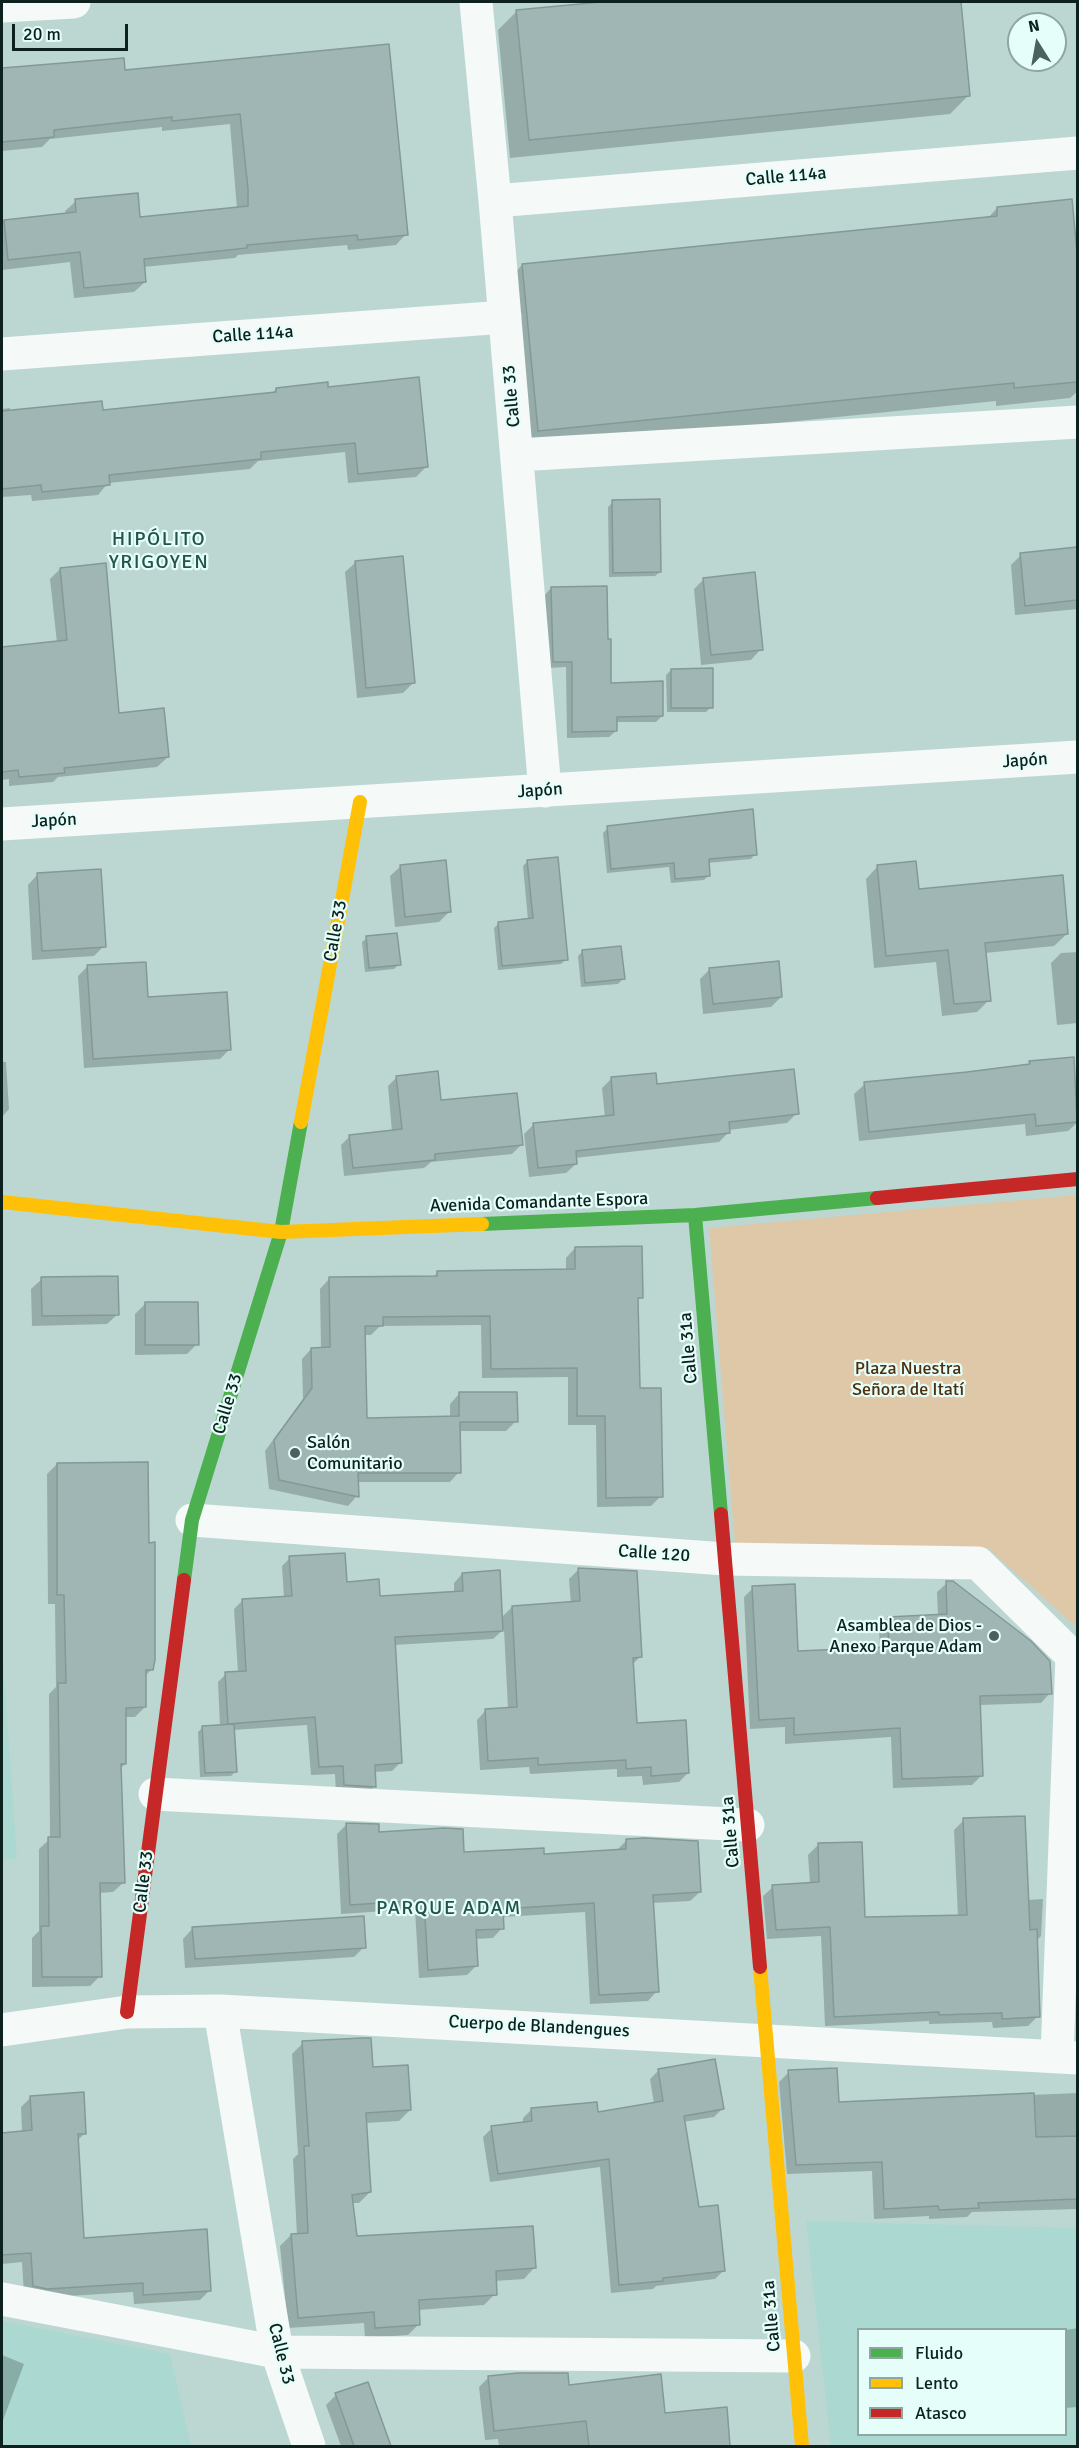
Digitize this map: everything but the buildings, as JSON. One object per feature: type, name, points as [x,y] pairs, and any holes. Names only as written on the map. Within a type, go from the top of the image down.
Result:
[{"type":"street","points":[[2,6],[74,2]]},
{"type":"street","name":"Calle 33","points":[[476,2],[545,790]]},
{"type":"street","name":"Calle 114a","points":[[495,201],[1077,153]]},
{"type":"street","name":"Calle 114a","points":[[2,354],[505,317]]},
{"type":"street","points":[[517,455],[1077,422]]},
{"type":"street","name":"Japón","points":[[2,824],[1077,757]]},
{"type":"street","name":"Calle 33","points":[[127,2012],[192,1520],[281,1232],[360,802]]},
{"type":"street","name":"Avenida Comandante Espora","points":[[2,1202],[281,1232],[695,1215],[1077,1179]]},
{"type":"street","name":"Calle 31a","points":[[695,1215],[802,2446]]},
{"type":"street","name":"Calle 120","points":[[192,1520],[725,1559],[978,1563],[1075,1656]]},
{"type":"street","points":[[1067,2057],[1075,1656]]},
{"type":"street","points":[[155,1794],[748,1825]]},
{"type":"street","name":"Calle 33","points":[[220,2011],[277,2352],[309,2446]]},
{"type":"street","name":"Cuerpo de Blandengues","points":[[2,2030],[127,2012],[220,2011],[1067,2057]]},
{"type":"street","points":[[2,2299],[277,2352],[794,2356]]},
{"type":"shaded area","points":[[2,1648],[17,1859],[2,1860]]},
{"type":"shaded area","points":[[806,2221],[1077,2228],[1077,2446],[831,2446]]},
{"type":"shaded area","points":[[2,2321],[170,2354],[191,2446],[2,2446]]},
{"type":"green space","name":"Plaza Nuestra Señora de Itatí","points":[[1077,1195],[1077,1628],[988,1548],[735,1545],[709,1228]]},
{"type":"traffic: fast","points":[[184,1580],[192,1520],[281,1232],[301,1122]]},
{"type":"traffic: fast","points":[[482,1224],[695,1215],[877,1198]]},
{"type":"traffic: fast","points":[[695,1215],[721,1514]]},
{"type":"traffic: slow","points":[[301,1122],[360,802]]},
{"type":"traffic: slow","points":[[2,1202],[281,1232],[482,1224]]},
{"type":"traffic: slow","points":[[760,1967],[802,2446]]},
{"type":"traffic: jam","points":[[877,1198],[1078,1179]]},
{"type":"traffic: jam","points":[[721,1514],[760,1967]]},
{"type":"traffic: jam","points":[[127,2012],[184,1580]]},
{"type":"place","name":"Salón Comunitario","points":[[295,1453]]},
{"type":"place","name":"Asamblea de Dios - Anexo Parque Adam","points":[[994,1636]]},
{"type":"district","name":"HIPÓLITO YRIGOYEN","points":[[159,552]]},
{"type":"district","name":"PARQUE ADAM","points":[[449,1909]]}]
